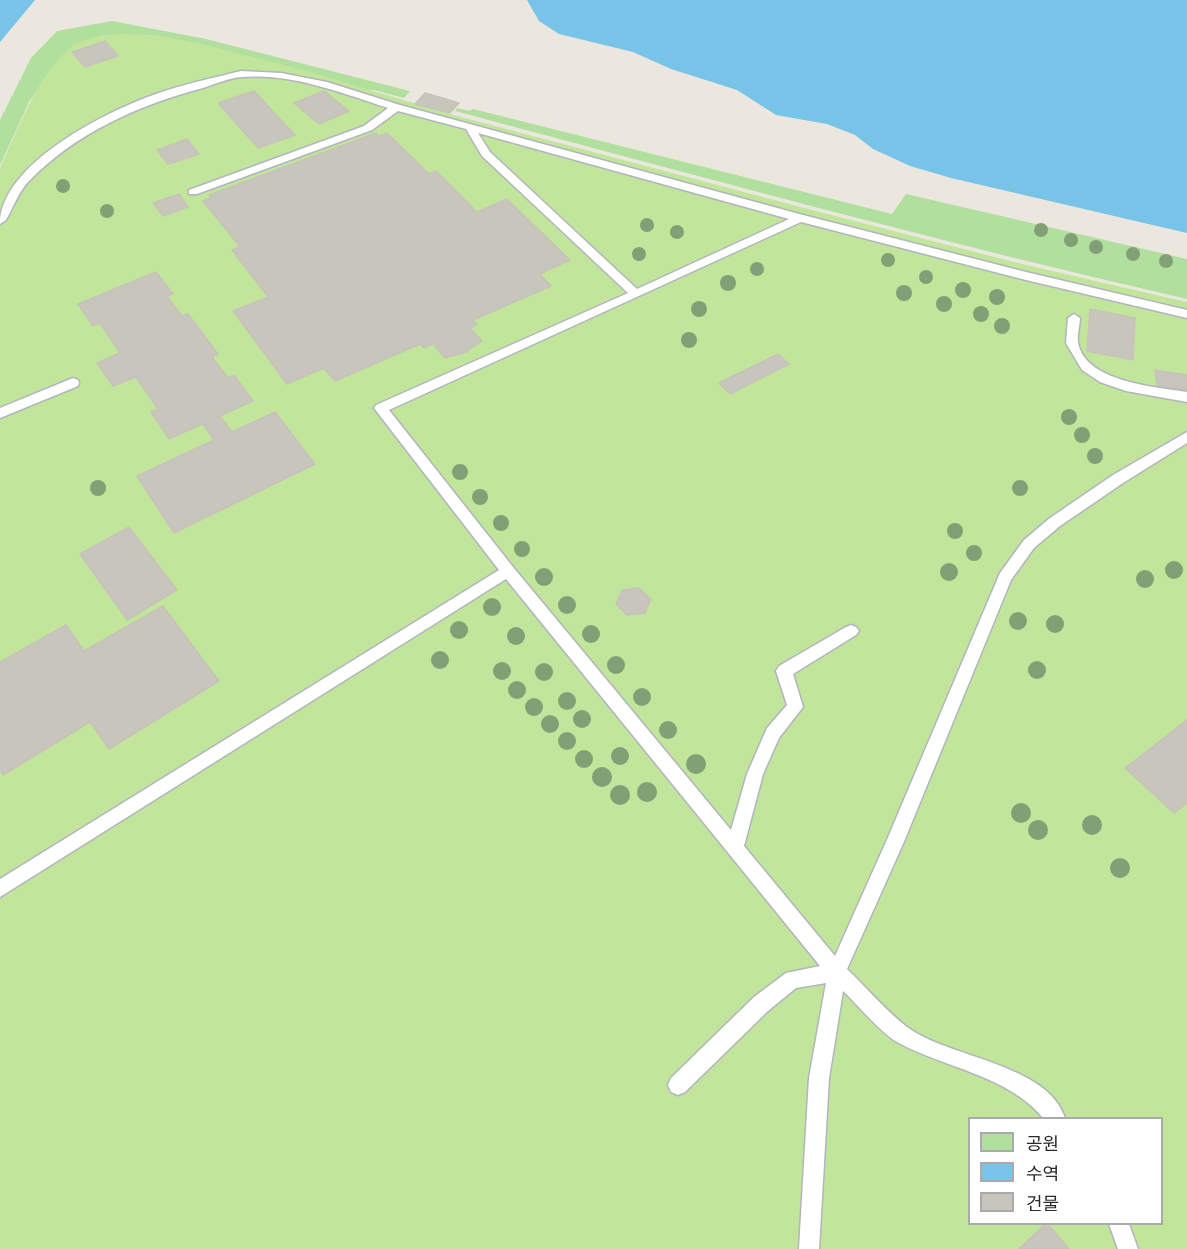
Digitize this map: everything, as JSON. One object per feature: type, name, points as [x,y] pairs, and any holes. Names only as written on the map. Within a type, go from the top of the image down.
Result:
[{"type":"lane","points":[[0,220],[22,182],[58,149],[109,118],[160,96],[241,74],[280,76],[323,84],[470,128],[800,218],[1026,276],[1187,314]]},
{"type":"lane","points":[[193,192],[368,128],[396,107]]},
{"type":"lane","points":[[470,128],[486,154],[636,294]]},
{"type":"lane","points":[[800,218],[381,408],[508,571],[837,972],[901,1034],[950,1057],[999,1074],[1037,1096],[1053,1117]]},
{"type":"lane","points":[[1074,318],[1072,343],[1086,367],[1105,379],[1131,388],[1187,397]]},
{"type":"lane","points":[[0,413],[73,383]]},
{"type":"lane","points":[[809,1249],[819,1078],[837,972],[894,844],[1005,577],[1029,544],[1055,522],[1118,478],[1187,436]]},
{"type":"lane","points":[[0,889],[508,571]]},
{"type":"lane","points":[[735,849],[755,774],[773,733],[795,707],[784,671],[851,631]]},
{"type":"lane","points":[[678,1085],[761,1004],[792,979],[837,972]]},
{"type":"lane","points":[[1119,1225],[1128,1249]]},
{"type":"green space","points":[[112,21],[206,39],[410,91],[404,98],[374,90],[46,77],[29,102],[0,165],[0,120],[31,58],[57,31]]},
{"type":"green space","points":[[119,34],[155,35],[202,44],[307,71],[450,114],[812,210],[1022,264],[1187,302],[1187,1249],[0,1249],[0,168],[40,84],[62,55],[74,45],[96,37]]},
{"type":"green space","points":[[457,108],[470,111],[473,109],[892,214],[906,194],[1187,259],[1187,299],[821,208],[455,111]]},
{"type":"water","points":[[0,0],[35,0],[0,42]]},
{"type":"water","points":[[527,0],[1187,0],[1187,233],[951,178],[910,166],[873,149],[855,135],[827,124],[776,115],[737,90],[671,69],[633,52],[559,34],[539,21]]},
{"type":"building","points":[[105,41],[118,56],[85,67],[72,52]]},
{"type":"building","points":[[254,91],[295,135],[258,148],[218,103]]},
{"type":"building","points":[[324,91],[349,111],[319,124],[294,103]]},
{"type":"building","points":[[425,93],[459,103],[450,113],[415,104]]},
{"type":"building","points":[[376,133],[379,136],[387,133],[429,174],[436,171],[477,212],[507,199],[570,260],[540,274],[551,286],[473,320],[477,324],[470,328],[482,341],[466,352],[445,358],[433,344],[424,348],[420,344],[335,381],[324,368],[287,384],[233,311],[268,297],[232,250],[240,247],[203,201],[211,198],[209,195]]},
{"type":"building","points":[[187,139],[199,154],[168,164],[157,150]]},
{"type":"building","points":[[179,194],[188,207],[163,216],[153,203]]},
{"type":"building","points":[[156,272],[173,294],[167,296],[182,316],[188,314],[218,354],[212,357],[228,378],[234,375],[253,401],[169,439],[151,412],[158,409],[136,377],[113,386],[97,363],[120,353],[100,323],[93,326],[78,304]]},
{"type":"building","points":[[1090,309],[1135,318],[1133,360],[1087,351]]},
{"type":"building","points":[[778,354],[789,364],[730,394],[719,383]]},
{"type":"building","points":[[1155,370],[1187,375],[1187,390],[1157,386]]},
{"type":"building","points":[[275,412],[315,464],[174,533],[137,476],[214,440],[203,424],[220,416],[232,432]]},
{"type":"building","points":[[129,527],[177,590],[127,620],[80,554]]},
{"type":"building","points":[[639,588],[651,599],[645,613],[627,615],[616,604],[622,590]]},
{"type":"building","points":[[163,606],[219,681],[109,749],[90,722],[3,775],[0,769],[0,662],[66,625],[84,651]]},
{"type":"building","points":[[1187,720],[1187,803],[1174,813],[1125,768]]},
{"type":"building","points":[[1044,1225],[1049,1225],[1069,1249],[1019,1249]]}]
